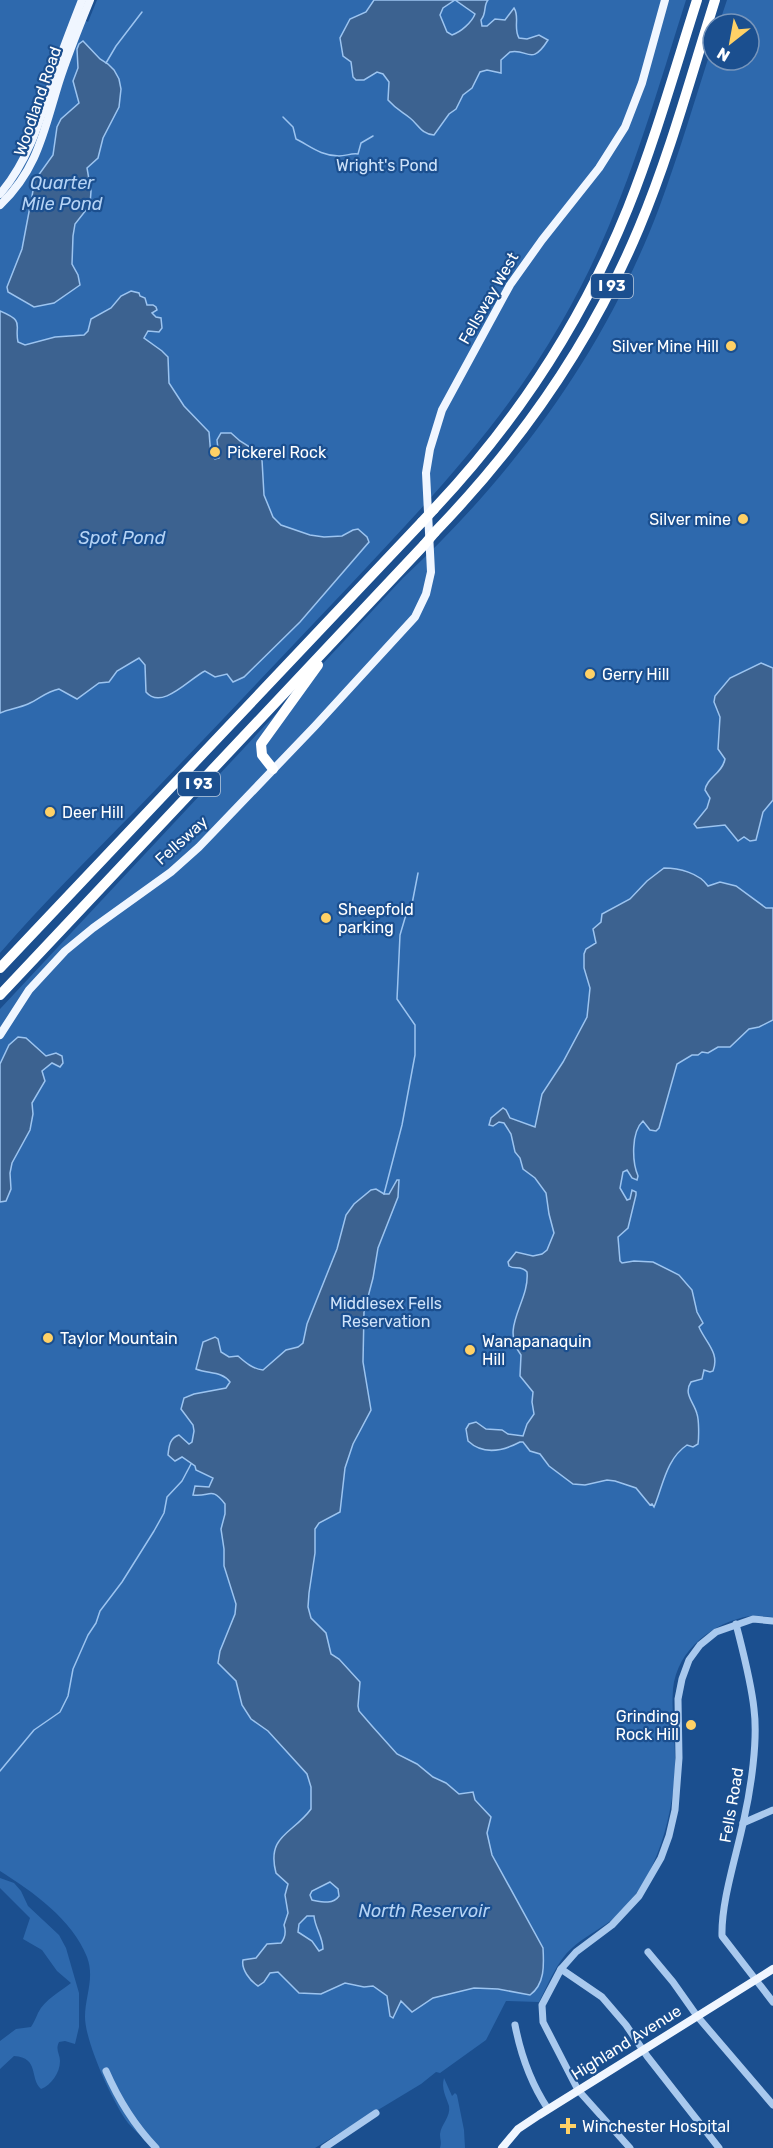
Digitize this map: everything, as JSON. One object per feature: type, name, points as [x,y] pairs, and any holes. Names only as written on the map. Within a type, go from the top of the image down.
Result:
[{"type":"highway","name":"I 93","points":[[0,968],[422,522],[491,443],[529,392],[560,344],[596,280],[616,236],[640,176],[697,0]]},
{"type":"highway","name":"I 93","points":[[0,995],[424,545],[484,479],[525,428],[567,367],[604,303],[633,243],[654,190],[715,0]]},
{"type":"highway","points":[[273,770],[262,754],[261,744],[334,640]]},
{"type":"main road","name":"Woodland Road","points":[[0,206],[20,184],[40,147],[82,0]]},
{"type":"main road","name":"Woodland Road","points":[[0,194],[20,166],[34,136],[74,31],[90,0]]},
{"type":"main road","name":"Fellsway West","points":[[422,603],[431,567],[426,473],[435,429],[442,410],[510,285],[599,168],[625,127],[642,83],[665,0]]},
{"type":"main road","name":"Fellsway","points":[[0,1035],[29,990],[65,951],[183,862],[405,629],[422,603]]},
{"type":"main road","name":"Highland Avenue","points":[[501,2148],[518,2129],[548,2109],[773,1969]]},
{"type":"street","points":[[630,2148],[578,2090],[543,2022],[541,2010],[546,1995],[561,1969],[576,1952],[612,1925],[639,1896],[652,1876],[669,1836],[675,1810],[680,1758],[678,1699],[682,1678],[689,1660],[700,1645],[716,1632],[753,1619],[773,1621]]},
{"type":"street","name":"Fells Road","points":[[735,1624],[746,1665],[754,1710],[752,1767],[725,1907],[722,1936],[773,2002]]},
{"type":"street","points":[[743,1823],[773,1810]]},
{"type":"street","points":[[648,1953],[673,1982],[697,2016],[773,2106]]},
{"type":"street","points":[[561,1969],[602,1997],[626,2025],[719,2148]]},
{"type":"street","points":[[515,2025],[526,2068],[534,2088],[548,2109]]},
{"type":"street","points":[[106,2071],[123,2108],[137,2128],[156,2148]]},
{"type":"street","points":[[329,2147],[376,2113]]},
{"type":"green space","points":[[0,0],[79,0],[73,13],[88,22],[97,0],[686,0],[632,165],[600,246],[561,323],[515,394],[437,491],[0,953]]},
{"type":"green space","name":"Middlesex Fells Reservation","points":[[727,0],[773,0],[773,1617],[750,1616],[723,1624],[700,1640],[682,1662],[673,1689],[675,1771],[673,1795],[658,1853],[636,1894],[625,1907],[613,1919],[567,1953],[539,2002],[506,2001],[486,2040],[440,2073],[436,2072],[421,2084],[315,2148],[155,2148],[128,2123],[122,2114],[95,2056],[85,2017],[90,1972],[87,1957],[80,1943],[72,1930],[50,1908],[0,1871],[0,1009],[403,578],[482,497],[519,453],[552,408],[584,361],[637,261],[659,208],[704,72],[761,72],[761,12],[723,12]]},
{"type":"green space","points":[[0,1878],[14,1883],[21,1891],[28,1906],[59,1935],[66,1948],[79,1993],[79,2027],[75,2044],[59,2042],[57,2047],[60,2061],[57,2074],[41,2089],[37,2085],[28,2060],[14,2056],[0,2069],[0,2041],[16,2029],[31,2027],[45,2004],[71,1983],[57,1971],[42,1950],[23,1939],[30,1918],[0,1888]]},
{"type":"green space","points":[[444,2078],[452,2096],[455,2093],[457,2095],[465,2148],[440,2148],[440,2134],[449,2110],[443,2089]]},
{"type":"water","name":"Wright's Pond","points":[[374,0],[455,0],[488,0],[481,20],[482,26],[487,26],[495,19],[505,20],[514,8],[519,38],[527,39],[539,35],[548,40],[533,55],[510,52],[501,60],[501,73],[487,70],[480,72],[472,88],[463,95],[456,109],[449,114],[434,135],[423,131],[388,100],[389,82],[383,74],[377,72],[364,80],[356,80],[353,77],[351,62],[343,56],[340,38],[350,19],[366,12]],"holes":[[[455,0],[475,14],[466,26],[452,35],[447,32],[440,15],[443,8]]]},
{"type":"water","name":"Quarter Mile Pond","points":[[83,41],[114,70],[119,79],[121,89],[119,107],[103,138],[98,158],[87,168],[91,191],[90,205],[75,224],[73,236],[72,264],[80,285],[54,303],[34,307],[8,292],[7,287],[22,249],[35,180],[53,155],[57,127],[61,119],[79,103],[73,81],[78,68],[77,49]]},
{"type":"water","name":"Spot Pond","points":[[131,291],[145,298],[147,305],[156,307],[157,310],[152,313],[161,318],[162,328],[159,332],[148,331],[144,338],[168,357],[169,383],[184,406],[209,432],[211,456],[215,459],[219,458],[217,440],[221,433],[231,433],[253,449],[262,460],[264,495],[273,517],[281,525],[310,535],[324,537],[342,536],[358,529],[369,542],[300,622],[244,677],[233,682],[227,674],[215,677],[205,671],[168,696],[153,697],[146,692],[145,665],[139,658],[117,671],[109,682],[99,683],[77,699],[59,689],[28,704],[0,713],[0,311],[16,321],[18,342],[25,345],[55,337],[84,335],[88,331],[91,319],[111,308],[121,296]]},
{"type":"water","points":[[761,663],[773,668],[773,800],[763,812],[756,840],[750,841],[744,837],[738,841],[725,825],[697,828],[694,824],[707,808],[710,798],[705,790],[706,786],[721,768],[725,759],[718,749],[720,717],[714,702],[715,696],[730,678]]},
{"type":"water","points":[[664,868],[688,872],[704,881],[708,886],[720,882],[736,886],[766,908],[773,908],[773,1020],[749,1029],[730,1047],[718,1047],[708,1053],[692,1055],[677,1064],[659,1128],[656,1131],[650,1130],[643,1121],[636,1132],[634,1155],[637,1180],[632,1178],[627,1170],[623,1172],[620,1188],[627,1200],[630,1199],[632,1190],[636,1192],[636,1195],[628,1228],[618,1237],[620,1261],[622,1263],[653,1262],[679,1275],[692,1290],[697,1312],[703,1323],[699,1327],[715,1359],[713,1371],[704,1370],[702,1379],[691,1382],[688,1390],[698,1417],[698,1444],[693,1447],[687,1445],[674,1458],[654,1507],[636,1488],[615,1481],[607,1480],[585,1485],[573,1484],[549,1466],[540,1454],[530,1451],[523,1442],[494,1451],[480,1449],[468,1441],[466,1429],[469,1424],[476,1422],[486,1429],[502,1430],[508,1434],[523,1436],[534,1414],[533,1392],[520,1376],[521,1355],[515,1345],[513,1334],[527,1283],[527,1272],[509,1266],[508,1262],[516,1252],[533,1256],[542,1254],[547,1250],[554,1233],[546,1193],[535,1178],[523,1169],[520,1158],[515,1152],[511,1134],[504,1123],[489,1125],[491,1118],[503,1108],[510,1118],[535,1127],[542,1094],[563,1062],[587,1017],[590,988],[584,968],[584,954],[586,949],[596,943],[593,929],[601,922],[602,914],[630,899],[647,881]]},
{"type":"water","points":[[18,1037],[26,1038],[46,1056],[56,1053],[62,1056],[63,1063],[60,1067],[52,1063],[42,1071],[45,1081],[32,1103],[33,1114],[30,1130],[12,1163],[11,1189],[6,1201],[0,1202],[0,1064],[9,1045]]},
{"type":"water","name":"North Reservoir","points":[[399,1180],[398,1197],[378,1248],[364,1312],[363,1362],[371,1410],[353,1444],[345,1468],[340,1512],[319,1523],[315,1529],[315,1553],[308,1607],[311,1618],[326,1633],[331,1654],[339,1659],[360,1682],[359,1711],[372,1726],[397,1754],[417,1764],[459,1794],[473,1792],[475,1800],[491,1817],[487,1833],[492,1855],[543,1948],[544,1961],[541,1980],[530,1995],[498,1989],[474,1988],[433,1998],[412,2012],[401,2001],[393,2018],[390,2016],[387,1996],[373,1986],[364,1987],[345,1983],[321,1994],[299,1993],[278,1972],[270,1973],[258,1986],[245,1971],[243,1960],[256,1958],[267,1944],[281,1943],[283,1939],[288,1913],[285,1895],[288,1884],[276,1873],[275,1850],[283,1836],[311,1809],[311,1787],[307,1774],[268,1731],[251,1719],[242,1705],[236,1681],[218,1663],[220,1651],[235,1614],[236,1604],[224,1566],[221,1529],[225,1504],[217,1495],[193,1495],[195,1486],[209,1487],[213,1478],[196,1470],[195,1466],[182,1457],[175,1461],[168,1455],[170,1442],[176,1436],[179,1435],[189,1444],[192,1442],[193,1425],[181,1409],[184,1398],[226,1388],[230,1382],[219,1374],[196,1369],[203,1342],[215,1337],[218,1339],[221,1352],[229,1357],[238,1356],[253,1367],[263,1370],[286,1350],[298,1347],[303,1343],[307,1324],[337,1249],[346,1215],[354,1204],[371,1190],[376,1189],[389,1194]],"holes":[[[330,1882],[338,1889],[337,1899],[327,1902],[312,1900],[310,1895],[312,1891]],[[307,1916],[314,1916],[323,1945],[323,1949],[319,1951],[312,1941],[298,1932],[299,1924]]]},
{"type":"waterway","points":[[106,63],[142,12]]},
{"type":"waterway","points":[[283,117],[293,127],[296,139],[327,154],[339,156],[358,154],[361,143],[373,136]]},
{"type":"waterway","points":[[384,1194],[402,1125],[415,1055],[415,1025],[397,999],[400,935],[412,904],[418,873]]},
{"type":"waterway","points":[[0,1771],[34,1730],[60,1712],[68,1696],[73,1669],[100,1611],[122,1582],[154,1531],[164,1513],[167,1497],[182,1481],[191,1464]]},
{"type":"place","name":"Silver Mine Hill","points":[[731,346]]},
{"type":"place","name":"Pickerel Rock","points":[[215,452]]},
{"type":"place","name":"Silver mine","points":[[743,519]]},
{"type":"place","name":"Gerry Hill","points":[[590,674]]},
{"type":"place","name":"Deer Hill","points":[[50,812]]},
{"type":"place","name":"Sheepfold parking","points":[[326,918]]},
{"type":"place","name":"Taylor Mountain","points":[[48,1338]]},
{"type":"place","name":"Wanapanaquin Hill","points":[[470,1350]]},
{"type":"place","name":"Grinding Rock Hill","points":[[691,1725]]},
{"type":"place","name":"Winchester Hospital","points":[[568,2126]]}]
